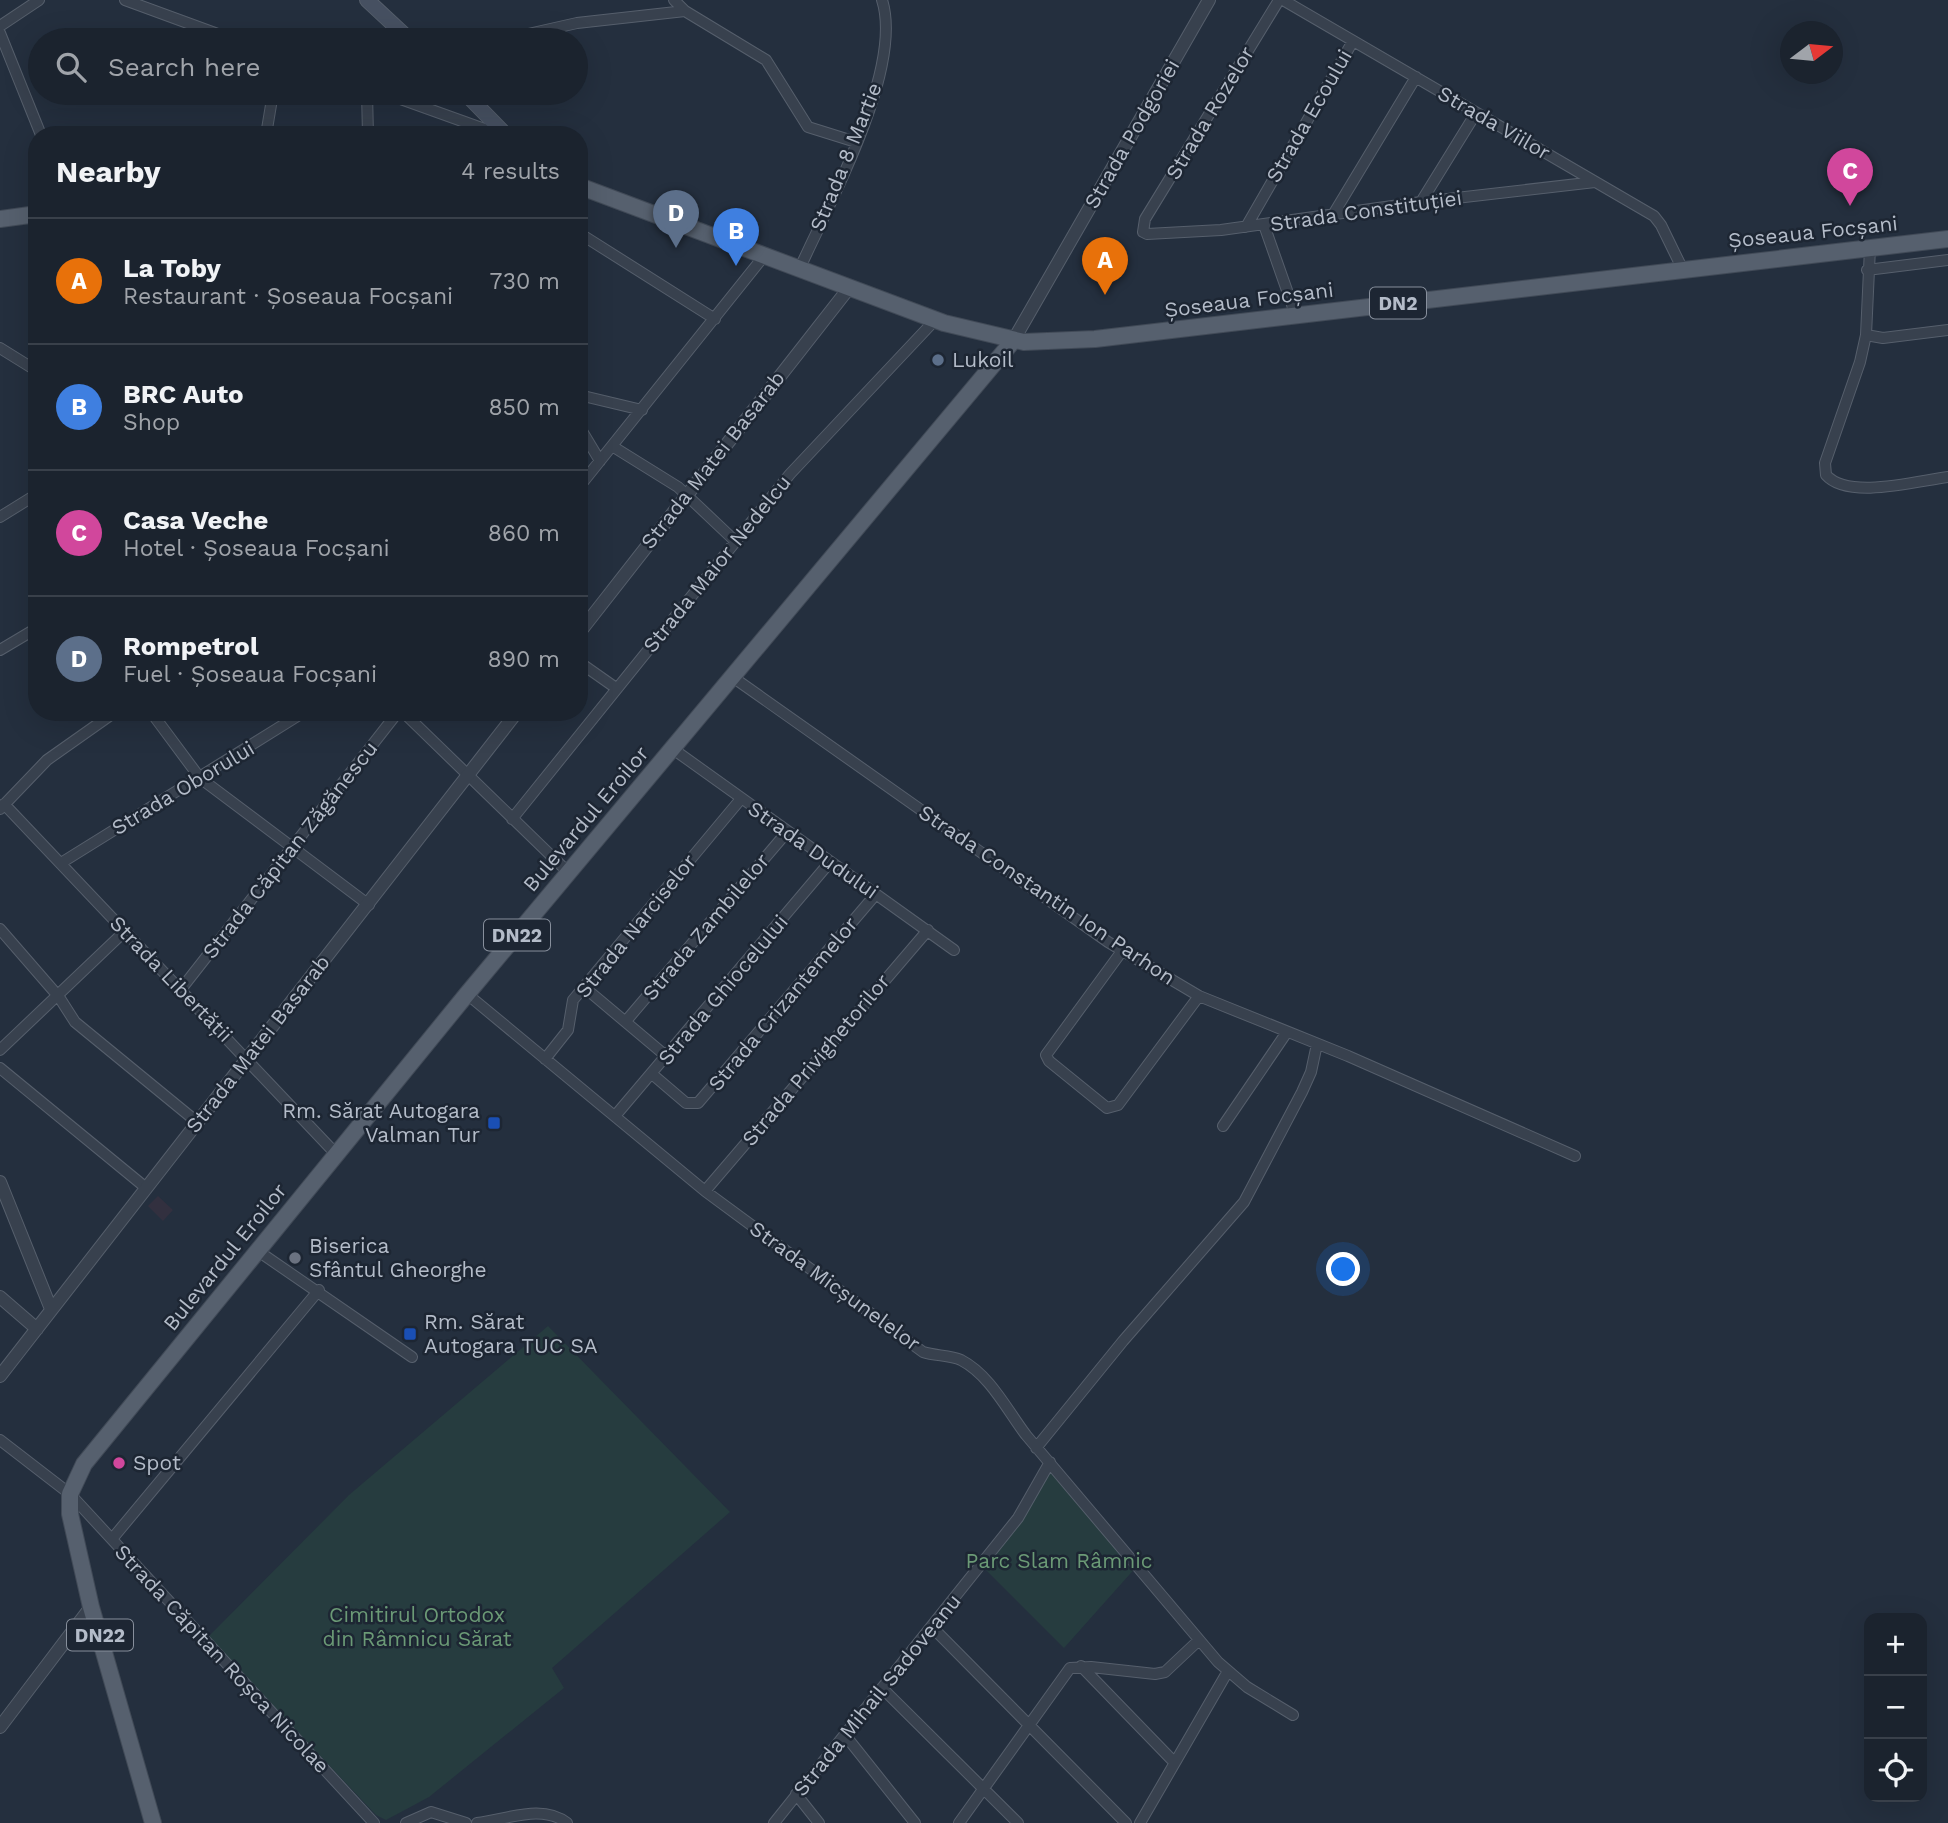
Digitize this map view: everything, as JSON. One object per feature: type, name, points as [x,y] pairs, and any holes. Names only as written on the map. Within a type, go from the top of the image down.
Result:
[{"type":"main road","points":[[367,0],[397,28]]},
{"type":"main road","points":[[476,105],[495,126]]},
{"type":"main road","name":"Șoseaua Focșani","points":[[588,189],[849,288],[936,319],[1013,341],[1095,339],[1682,268],[1948,239]]},
{"type":"main road","points":[[0,219],[28,215]]},
{"type":"main road","name":"Bulevardul Eroilor","points":[[70,1494],[90,1454],[467,994],[734,678],[1013,341]]},
{"type":"main road","name":"DN22","points":[[70,1494],[70,1514],[91,1606],[153,1823]]},
{"type":"street","points":[[0,26],[39,0]]},
{"type":"street","points":[[125,0],[201,28]]},
{"type":"street","points":[[674,0],[685,11],[766,60],[807,127],[856,142]]},
{"type":"street","name":"Strada 8 Martie","points":[[799,270],[856,142],[885,53],[886,30],[882,0]]},
{"type":"street","name":"Strada Podgoriei","points":[[1013,341],[1209,0]]},
{"type":"street","name":"Strada Viilor","points":[[1281,0],[1657,219],[1682,268]]},
{"type":"street","name":"Strada Rozelor","points":[[1143,226],[1281,0]]},
{"type":"street","points":[[555,28],[685,11]]},
{"type":"street","points":[[0,33],[28,103]]},
{"type":"street","name":"Strada Ecoului","points":[[1246,227],[1353,41]]},
{"type":"street","points":[[1334,213],[1416,77]]},
{"type":"street","points":[[29,105],[37,126]]},
{"type":"street","points":[[268,126],[271,105]]},
{"type":"street","points":[[367,105],[368,126]]},
{"type":"street","points":[[418,105],[478,126]]},
{"type":"street","points":[[1421,202],[1476,113]]},
{"type":"street","name":"Strada Constituției","points":[[1143,226],[1143,232],[1154,235],[1246,227],[1334,213],[1595,182]]},
{"type":"street","points":[[1264,225],[1296,316]]},
{"type":"street","points":[[588,239],[715,319]]},
{"type":"street","points":[[1870,248],[1866,335],[1860,362],[1825,463],[1826,475],[1842,487],[1858,489],[1948,477]]},
{"type":"street","points":[[588,476],[764,257]]},
{"type":"street","points":[[1867,270],[1948,260]]},
{"type":"street","name":"Strada Matei Basarab","points":[[588,621],[849,288]]},
{"type":"street","name":"Strada Maior Nedelcu","points":[[512,819],[789,474],[936,319]]},
{"type":"street","points":[[1866,335],[1883,338],[1948,330]]},
{"type":"street","points":[[0,348],[28,365]]},
{"type":"street","points":[[588,397],[642,410]]},
{"type":"street","points":[[588,441],[600,461]]},
{"type":"street","points":[[612,446],[687,494],[734,540]]},
{"type":"street","points":[[0,517],[28,500]]},
{"type":"street","points":[[0,650],[28,633]]},
{"type":"street","points":[[588,668],[616,688]]},
{"type":"street","name":"Strada Constantin Ion Parhon","points":[[734,678],[1122,951],[1199,996],[1575,1156]]},
{"type":"street","points":[[2,807],[59,751],[102,721]]},
{"type":"street","points":[[158,721],[201,778],[369,905]]},
{"type":"street","name":"Strada Oborului","points":[[61,863],[290,721]]},
{"type":"street","name":"Strada Căpitan Zăgănescu","points":[[182,988],[393,721]]},
{"type":"street","points":[[410,721],[569,873]]},
{"type":"street","name":"Strada Matei Basarab","points":[[0,1376],[510,721]]},
{"type":"street","name":"Strada Dudului","points":[[673,749],[740,800],[954,950]]},
{"type":"street","name":"Strada Narciselor","points":[[545,1059],[568,1030],[573,1000],[740,800]]},
{"type":"street","name":"Strada Libertății","points":[[2,807],[61,863],[182,988],[336,1154]]},
{"type":"street","name":"Strada Zambilelor","points":[[626,1021],[787,832]]},
{"type":"street","name":"Strada Ghiocelului","points":[[615,1116],[831,862]]},
{"type":"street","name":"Strada Crizantemelor","points":[[652,1074],[686,1103],[698,1103],[876,894]]},
{"type":"street","points":[[0,929],[59,996],[75,1021],[197,1122]]},
{"type":"street","name":"Strada Privighetorilor","points":[[705,1191],[928,930]]},
{"type":"street","points":[[0,1050],[125,931]]},
{"type":"street","points":[[1122,951],[1047,1053],[1049,1061],[1107,1108],[1118,1105],[1199,996]]},
{"type":"street","points":[[584,987],[666,1056]]},
{"type":"street","name":"Strada Micșunelelor","points":[[467,994],[705,1191],[923,1352],[963,1361],[990,1385],[1037,1448],[1199,1640],[1228,1671],[1293,1715]]},
{"type":"street","points":[[1223,1126],[1287,1032]]},
{"type":"street","points":[[1037,1448],[1123,1341],[1244,1202],[1306,1082],[1317,1044]]},
{"type":"street","points":[[0,1068],[145,1187]]},
{"type":"street","points":[[0,1182],[51,1309]]},
{"type":"street","points":[[258,1251],[319,1290],[412,1357]]},
{"type":"street","points":[[112,1539],[319,1290]]},
{"type":"street","points":[[0,1297],[37,1329]]},
{"type":"street","name":"Strada Căpitan Roșca Nicolae","points":[[0,1440],[70,1494],[374,1823]]},
{"type":"street","name":"Strada Mihail Sadoveanu","points":[[774,1823],[933,1628],[1018,1518],[1050,1462]]},
{"type":"street","points":[[0,1727],[91,1606]]},
{"type":"street","points":[[933,1628],[1126,1823]]},
{"type":"street","points":[[959,1823],[1070,1668],[1081,1666],[1155,1674],[1165,1672],[1199,1640]]},
{"type":"street","points":[[1081,1666],[1174,1762]]},
{"type":"street","points":[[1140,1823],[1228,1671]]},
{"type":"street","points":[[883,1689],[1018,1823]]},
{"type":"street","points":[[845,1735],[915,1823]]},
{"type":"street","points":[[796,1794],[819,1823]]},
{"type":"street","points":[[406,1823],[431,1812],[466,1823]]},
{"type":"street","points":[[477,1823],[531,1814],[548,1814],[567,1823]]},
{"type":"shaded area","points":[[158,1196],[173,1210],[163,1221],[148,1206]]},
{"type":"green space","name":"Cimitirul Ortodox din Râmnicu Sărat","points":[[548,1326],[730,1512],[552,1668],[564,1688],[429,1797],[386,1820],[376,1815],[208,1637],[349,1495]]},
{"type":"green space","name":"Parc Slam Râmnic","points":[[1050,1462],[1138,1565],[1064,1648],[981,1565]]},
{"type":"water","points":[[1850,155],[1851,164],[1832,168],[1830,159]]},
{"type":"place","name":"Casa Veche","points":[[1850,206]]},
{"type":"place","name":"Rompetrol","points":[[676,248]]},
{"type":"place","name":"BRC Auto","points":[[736,266]]},
{"type":"place","name":"La Toby","points":[[1105,295]]},
{"type":"place","name":"Lukoil","points":[[938,360]]},
{"type":"place","name":"Rm. Sărat Autogara Valman Tur","points":[[494,1123]]},
{"type":"place","name":"Biserica Sfântul Gheorghe","points":[[295,1258]]},
{"type":"place","name":"Rm. Sărat Autogara TUC SA","points":[[410,1334]]},
{"type":"place","name":"Spot","points":[[119,1463]]}]
